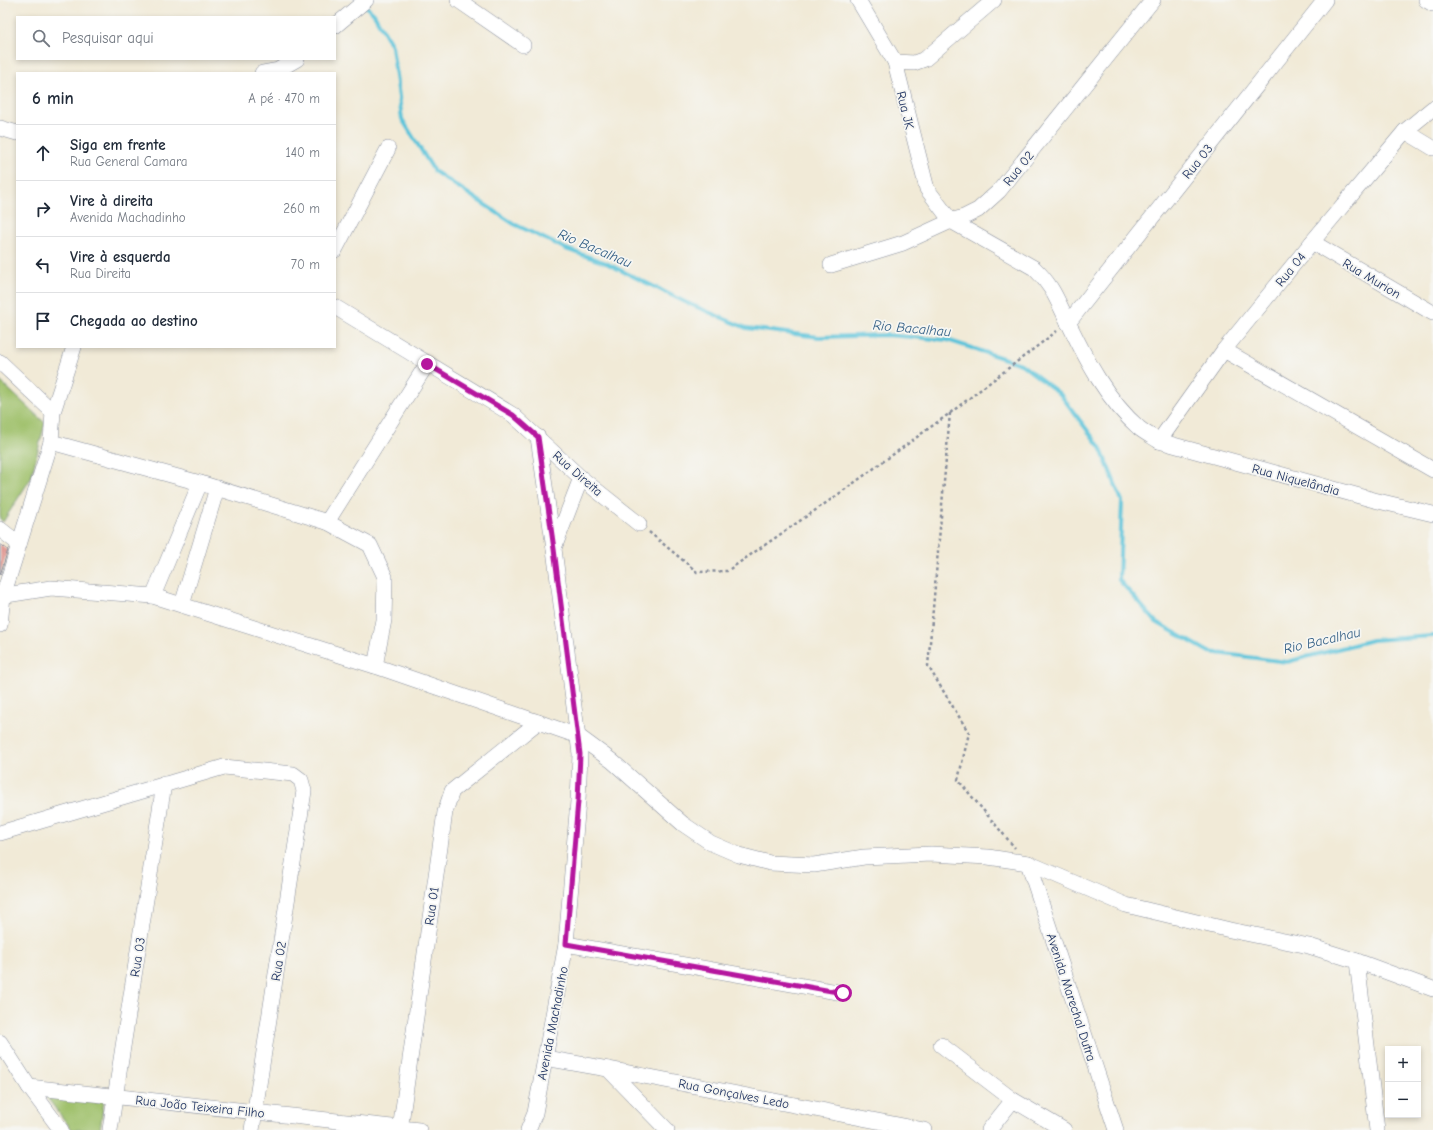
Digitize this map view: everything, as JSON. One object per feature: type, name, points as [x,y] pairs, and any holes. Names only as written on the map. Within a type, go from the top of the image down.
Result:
[{"type":"street","points":[[340,22],[366,0]]},
{"type":"street","points":[[458,0],[523,45]]},
{"type":"street","name":"Rua JK","points":[[858,0],[895,62],[926,190],[951,221]]},
{"type":"street","points":[[895,62],[914,64],[926,59],[994,0]]},
{"type":"street","name":"Rua 02","points":[[831,265],[903,243],[978,210],[999,191],[1153,0]]},
{"type":"street","name":"Rua 03","points":[[1068,323],[1325,0]]},
{"type":"street","points":[[1426,0],[1433,4]]},
{"type":"street","points":[[267,72],[278,70],[295,60]]},
{"type":"street","name":"Rua 04","points":[[1159,441],[1224,350],[1312,242],[1405,131],[1433,108]]},
{"type":"street","points":[[0,128],[16,132]]},
{"type":"street","points":[[1405,131],[1433,148]]},
{"type":"street","points":[[336,248],[388,148]]},
{"type":"street","name":"Rua Niquelândia","points":[[951,221],[1034,268],[1045,279],[1055,293],[1068,323],[1084,353],[1114,403],[1139,429],[1159,441],[1374,500],[1433,514]]},
{"type":"street","name":"Rua Murion","points":[[1312,242],[1433,313]]},
{"type":"street","name":"Rua Direita","points":[[336,308],[513,415],[581,478],[639,524]]},
{"type":"street","points":[[0,625],[1,596],[52,442],[53,412],[74,348]]},
{"type":"street","points":[[1224,350],[1433,470]]},
{"type":"street","points":[[0,362],[53,412]]},
{"type":"street","points":[[327,522],[427,364]]},
{"type":"street","name":"Avenida Machadinho","points":[[528,1130],[534,1113],[566,944],[578,801],[580,754],[538,437]]},
{"type":"street","points":[[52,442],[200,483],[327,522],[370,545],[385,577],[384,620],[375,666]]},
{"type":"street","points":[[554,549],[581,478]]},
{"type":"street","points":[[153,596],[200,483]]},
{"type":"street","points":[[182,605],[217,488]]},
{"type":"street","points":[[0,529],[19,544]]},
{"type":"street","points":[[1,596],[51,588],[153,596],[375,666],[578,736],[612,761],[683,824],[710,843],[739,855],[770,863],[814,865],[864,857],[931,854],[988,857],[1028,863],[1126,905],[1230,930],[1310,946],[1357,961],[1433,989]]},
{"type":"street","name":"Rua 01","points":[[400,1129],[445,812],[452,791],[538,722]]},
{"type":"street","name":"Rua 02","points":[[164,784],[224,767],[293,774],[301,780],[304,792],[252,1130]]},
{"type":"street","points":[[0,833],[164,784]]},
{"type":"street","name":"Rua 03","points":[[110,1130],[164,784]]},
{"type":"street","name":"Avenida Marechal Dutra","points":[[1028,863],[1116,1130]]},
{"type":"street","points":[[566,944],[843,993]]},
{"type":"street","points":[[1357,961],[1377,1130]]},
{"type":"street","points":[[0,1042],[29,1087],[61,1130]]},
{"type":"street","points":[[941,1045],[1012,1100],[1064,1130]]},
{"type":"street","name":"Rua Gonçalves Ledo","points":[[545,1058],[608,1068],[924,1130]]},
{"type":"street","points":[[608,1068],[667,1130]]},
{"type":"street","name":"Rua João Teixeira Filho","points":[[29,1087],[419,1130]]},
{"type":"street","points":[[989,1130],[1012,1100]]},
{"type":"path","points":[[639,524],[697,572],[726,571],[836,496],[950,413],[1068,323]]},
{"type":"path","points":[[950,413],[928,666],[969,733],[958,780],[1028,863]]},
{"type":"green space","points":[[0,381],[45,423],[31,478],[3,522],[0,519]]},
{"type":"green space","points":[[45,1095],[104,1101],[100,1130],[72,1130]]},
{"type":"building","points":[[0,544],[8,550],[0,575]]},
{"type":"waterway","name":"Rio Bacalhau","points":[[364,5],[374,14],[392,46],[402,119],[434,171],[514,224],[566,249],[606,263],[685,302],[746,328],[819,337],[887,335],[947,340],[1021,364],[1060,394],[1100,447],[1122,501],[1119,580],[1156,622],[1209,652],[1287,662],[1372,640],[1433,636]]},
{"type":"route","points":[[427,364],[513,415],[538,437],[580,754],[578,801],[566,944],[843,993]]}]
